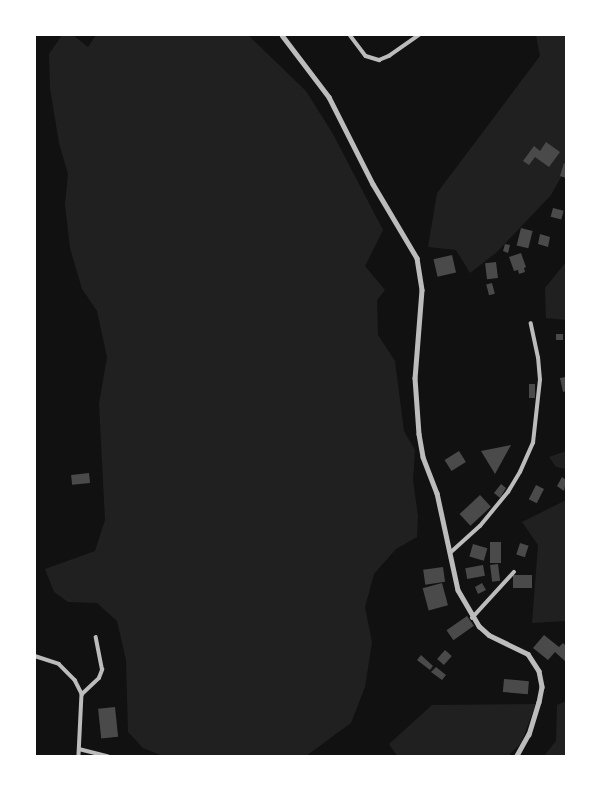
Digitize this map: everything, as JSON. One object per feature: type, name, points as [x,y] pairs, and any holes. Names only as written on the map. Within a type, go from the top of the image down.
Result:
[{"type":"street","points":[[282,35],[329,97],[373,184],[417,258],[422,290],[415,378],[418,434],[423,457],[437,493],[458,590],[472,618],[489,635],[528,654],[539,671],[542,687],[539,702],[528,734],[517,756]]},
{"type":"street","points":[[350,35],[366,56],[378,60],[389,56],[419,35]]},
{"type":"street","points":[[449,554],[480,526],[508,492],[520,472],[533,443],[540,380],[538,358],[531,324]]},
{"type":"street","points":[[472,618],[514,572]]},
{"type":"street","points":[[82,694],[100,678],[102,670],[96,638]]},
{"type":"street","points":[[35,656],[59,664],[75,680],[82,694],[79,756]]},
{"type":"street","points":[[80,749],[108,756]]},
{"type":"shaded area","points":[[62,35],[73,35],[88,47],[96,35],[248,35],[306,91],[333,134],[383,230],[365,266],[385,290],[377,300],[378,335],[395,361],[404,431],[415,450],[413,480],[418,516],[417,537],[396,549],[374,574],[365,607],[372,642],[365,687],[351,723],[306,756],[163,756],[143,748],[128,732],[126,660],[117,621],[97,603],[68,602],[54,592],[45,569],[95,551],[105,520],[99,404],[107,357],[97,311],[82,289],[70,248],[65,205],[68,174],[59,143],[50,88],[49,54]]},
{"type":"shaded area","points":[[536,35],[566,35],[566,168],[551,195],[497,252],[470,273],[456,250],[428,247],[437,193],[540,56]]},
{"type":"shaded area","points":[[566,262],[566,320],[546,318],[545,288]]},
{"type":"shaded area","points":[[566,451],[566,469],[556,467],[549,457]]},
{"type":"shaded area","points":[[566,500],[566,621],[532,623],[538,545],[522,522]]},
{"type":"shaded area","points":[[566,701],[566,756],[544,756],[556,741],[557,705]]},
{"type":"shaded area","points":[[536,704],[521,743],[508,756],[397,756],[389,744],[432,705]]},
{"type":"building","points":[[546,142],[560,152],[549,167],[535,157],[529,165],[523,161],[534,146],[540,151]]},
{"type":"building","points":[[564,163],[566,164],[566,178],[560,176]]},
{"type":"building","points":[[553,208],[564,211],[561,220],[551,217]]},
{"type":"building","points":[[521,228],[533,231],[528,248],[517,245]]},
{"type":"building","points":[[540,234],[550,237],[548,247],[538,244]]},
{"type":"building","points":[[505,244],[510,245],[508,253],[503,251]]},
{"type":"building","points":[[521,253],[526,267],[524,268],[525,272],[519,274],[518,270],[514,271],[509,257]]},
{"type":"building","points":[[452,255],[456,273],[438,277],[433,259]]},
{"type":"building","points":[[496,262],[498,278],[487,279],[485,263]]},
{"type":"building","points":[[492,283],[495,294],[489,295],[486,285]]},
{"type":"building","points":[[556,334],[563,334],[563,340],[556,340]]},
{"type":"building","points":[[566,377],[566,391],[563,392],[560,378]]},
{"type":"building","points":[[529,384],[535,384],[535,398],[529,398]]},
{"type":"building","points":[[511,445],[495,474],[481,451]]},
{"type":"building","points":[[459,451],[466,462],[451,471],[445,460]]},
{"type":"building","points":[[89,473],[90,483],[72,485],[71,475]]},
{"type":"building","points":[[562,477],[566,480],[564,491],[557,486]]},
{"type":"building","points":[[501,484],[506,488],[500,498],[494,493]]},
{"type":"building","points":[[536,485],[544,489],[537,503],[529,499]]},
{"type":"building","points":[[480,495],[491,507],[470,526],[460,514]]},
{"type":"building","points":[[490,542],[501,542],[501,563],[490,563]]},
{"type":"building","points":[[520,543],[529,546],[525,557],[516,554]]},
{"type":"building","points":[[473,544],[487,548],[484,561],[469,556]]},
{"type":"building","points":[[498,564],[500,581],[492,582],[490,565]]},
{"type":"building","points":[[483,565],[485,576],[467,579],[465,568]]},
{"type":"building","points":[[443,567],[445,582],[425,585],[423,570]]},
{"type":"building","points":[[513,575],[532,575],[532,588],[513,588]]},
{"type":"building","points":[[442,583],[448,605],[429,610],[423,588]]},
{"type":"building","points":[[482,583],[486,590],[478,594],[475,587]]},
{"type":"building","points":[[467,616],[474,626],[453,640],[447,630]]},
{"type":"building","points":[[544,635],[559,647],[563,643],[566,646],[566,662],[555,652],[548,660],[533,648]]},
{"type":"building","points":[[445,650],[452,656],[444,665],[437,659]]},
{"type":"building","points":[[421,655],[433,666],[430,670],[417,660]]},
{"type":"building","points":[[436,667],[446,675],[442,680],[431,672]]},
{"type":"building","points":[[504,679],[529,681],[528,694],[503,692]]},
{"type":"building","points":[[115,707],[118,737],[101,739],[98,709]]}]
